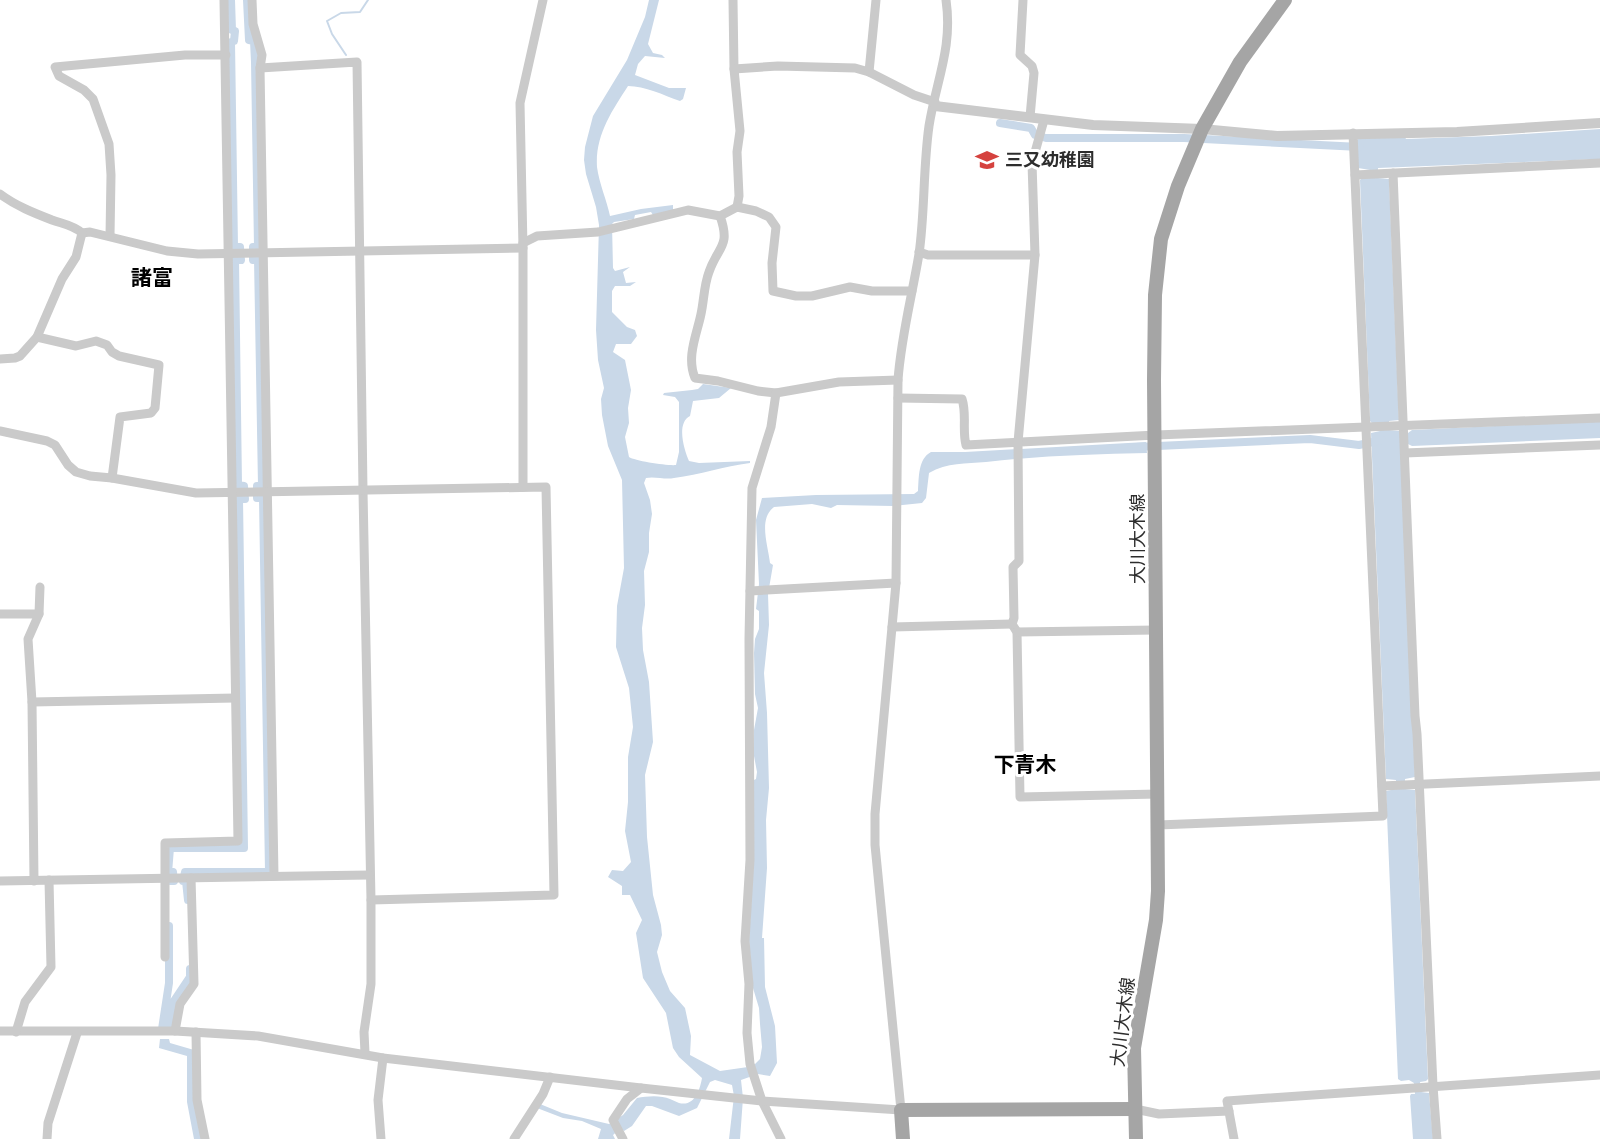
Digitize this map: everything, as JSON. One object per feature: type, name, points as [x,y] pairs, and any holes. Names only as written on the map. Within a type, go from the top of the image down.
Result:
[{"type":"main road","name":"大川大木線","points":[[1136,1139],[1134,1048],[1156,920],[1158,794],[1155,295],[1161,239],[1178,186],[1202,131],[1240,62],[1285,0]]},
{"type":"main road","points":[[903,1139],[901,1110],[1135,1108]]},
{"type":"street","points":[[165,957],[167,876],[165,843],[238,841],[232,492],[231,254],[225,0]]},
{"type":"street","points":[[252,0],[253,24],[262,55],[260,68],[263,492],[274,876]]},
{"type":"street","points":[[524,487],[520,103],[543,0]]},
{"type":"street","points":[[733,0],[734,69],[740,131],[737,152],[739,196],[737,207]]},
{"type":"street","points":[[869,72],[876,0]]},
{"type":"street","points":[[0,1031],[77,1033],[175,1031],[258,1036],[365,1053],[383,1058],[641,1088],[762,1101],[901,1110],[875,845],[875,814],[896,583],[900,350],[919,252],[930,125],[946,51],[948,31],[945,0]]},
{"type":"street","points":[[1023,0],[1020,54],[1032,66],[1034,73],[1030,117]]},
{"type":"street","points":[[110,236],[109,144],[93,99],[84,90],[59,76],[55,66],[185,55],[226,55]]},
{"type":"street","points":[[260,68],[357,63],[371,900],[371,984],[364,1032],[365,1053]]},
{"type":"street","points":[[734,69],[756,66],[845,67],[869,72],[935,104],[1093,125],[1277,136],[1457,132],[1600,123]]},
{"type":"street","points":[[1044,120],[1032,164],[1035,255],[1018,443],[1019,561],[1013,567],[1020,797],[1158,794]]},
{"type":"street","points":[[1158,825],[1383,816],[1357,175],[1353,135]]},
{"type":"street","points":[[1357,175],[1600,163]]},
{"type":"street","points":[[1391,173],[1405,450],[1430,1086],[1437,1139]]},
{"type":"street","points":[[0,194],[22,207],[75,227],[82,233],[90,232],[167,250],[198,254],[359,252],[523,245],[537,236],[598,232],[688,210],[720,216],[737,207],[756,211],[769,217],[776,227],[772,263],[774,291],[796,296],[812,296],[850,287],[872,291],[912,291]]},
{"type":"street","points":[[720,216],[724,226],[725,241],[709,271],[692,353],[692,371],[695,378],[776,393],[839,382],[898,380]]},
{"type":"street","points":[[0,359],[20,356],[37,337],[62,279],[76,257],[82,233]]},
{"type":"street","points":[[919,252],[928,255],[1035,255]]},
{"type":"street","points":[[37,337],[76,345],[96,341],[107,345],[119,356],[159,365],[155,408],[151,413],[120,417],[112,478]]},
{"type":"street","points":[[776,393],[771,427],[752,488],[750,860],[745,941],[749,984],[747,1033],[750,1064],[762,1101],[781,1139]]},
{"type":"street","points":[[898,398],[962,399],[963,433],[966,445],[1156,435],[1600,418]]},
{"type":"street","points":[[0,431],[47,441],[55,445],[68,465],[76,472],[196,493],[546,488],[554,895],[371,900]]},
{"type":"street","points":[[1405,450],[1600,445]]},
{"type":"street","points":[[752,590],[896,583]]},
{"type":"street","points":[[34,881],[32,702],[28,639],[39,614],[40,587]]},
{"type":"street","points":[[0,614],[39,614]]},
{"type":"street","points":[[892,627],[1156,630]]},
{"type":"street","points":[[32,702],[235,698]]},
{"type":"street","points":[[1382,786],[1600,776]]},
{"type":"street","points":[[0,881],[167,876],[189,878],[369,875]]},
{"type":"street","points":[[175,1031],[180,1004],[194,984],[189,878]]},
{"type":"street","points":[[16,1032],[25,1002],[51,967],[49,880]]},
{"type":"street","points":[[196,1032],[197,1100],[205,1139]]},
{"type":"street","points":[[47,1139],[48,1124],[77,1033]]},
{"type":"street","points":[[381,1139],[378,1100],[383,1058]]},
{"type":"street","points":[[1234,1139],[1227,1101],[1600,1075]]},
{"type":"street","points":[[514,1139],[543,1094],[550,1077]]},
{"type":"street","points":[[621,1135],[613,1120],[627,1099],[641,1088]]},
{"type":"street","points":[[1135,1108],[1159,1114],[1229,1111]]},
{"type":"water","points":[[649,0],[659,0],[648,44],[653,53],[665,58],[645,56],[638,64],[635,75],[669,88],[686,88],[683,99],[680,101],[647,89],[628,86],[606,124],[597,155],[598,173],[610,216],[673,205],[673,210],[653,215],[651,212],[635,215],[634,219],[612,224],[613,268],[615,271],[630,267],[623,272],[626,283],[636,282],[630,286],[615,286],[612,291],[612,312],[627,327],[635,330],[637,336],[631,344],[616,344],[613,352],[625,360],[631,390],[628,408],[629,423],[625,437],[629,457],[652,463],[676,465],[679,452],[679,402],[675,397],[663,395],[664,393],[698,389],[703,384],[731,388],[719,398],[693,401],[690,416],[683,424],[682,430],[683,444],[689,461],[699,463],[750,461],[750,463],[684,477],[646,478],[644,483],[652,514],[649,552],[644,571],[645,605],[642,628],[653,742],[645,775],[647,837],[653,895],[662,935],[657,952],[670,991],[685,1008],[691,1036],[690,1055],[720,1071],[755,1064],[760,1059],[762,1047],[759,1008],[753,988],[749,940],[754,856],[752,781],[756,779],[757,772],[754,756],[754,730],[758,708],[755,694],[754,653],[755,639],[759,629],[759,611],[756,609],[759,584],[756,520],[762,498],[914,494],[918,491],[921,464],[931,452],[1146,442],[1147,453],[1046,457],[950,465],[929,473],[926,498],[922,503],[893,506],[837,505],[831,508],[812,504],[774,507],[769,512],[766,518],[765,533],[770,563],[773,565],[768,594],[769,625],[764,673],[769,788],[762,938],[764,938],[765,987],[775,1026],[777,1063],[770,1076],[758,1074],[741,1080],[743,1098],[740,1139],[729,1139],[734,1096],[732,1085],[715,1080],[710,1082],[697,1108],[679,1116],[646,1106],[632,1126],[624,1131],[621,1128],[613,1135],[615,1139],[598,1139],[601,1129],[537,1108],[540,1104],[562,1113],[609,1124],[623,1115],[637,1098],[658,1096],[684,1104],[689,1102],[696,1096],[702,1078],[679,1057],[673,1048],[666,1013],[643,978],[636,933],[642,920],[630,895],[622,895],[622,886],[608,877],[612,870],[623,871],[631,862],[625,831],[628,802],[628,757],[633,727],[629,688],[616,647],[617,606],[624,568],[622,480],[608,446],[602,415],[601,399],[604,388],[598,360],[596,330],[599,225],[584,160],[593,116],[627,60],[645,17]]},
{"type":"water","points":[[1600,129],[1600,159],[1378,168],[1378,178],[1389,179],[1399,420],[1389,421],[1389,430],[1400,431],[1415,777],[1405,779],[1405,789],[1415,790],[1428,1079],[1420,1082],[1421,1092],[1429,1093],[1433,1139],[1413,1139],[1410,1096],[1415,1094],[1414,1083],[1398,1079],[1386,791],[1396,789],[1396,780],[1386,779],[1371,433],[1380,431],[1370,421],[1360,180],[1370,170],[1358,168],[1357,140],[1360,137],[1405,137],[1406,139]]},
{"type":"water","points":[[1600,421],[1600,438],[1412,446],[1408,444],[1408,433],[1412,430]]},
{"type":"water","points":[[160,1039],[169,1039],[170,1043],[194,1050],[201,1139],[194,1139],[187,1102],[187,1056],[159,1048]]},
{"type":"waterway","points":[[170,881],[174,881],[173,872],[168,873],[170,848],[244,848],[239,499],[245,499],[244,486],[238,485],[235,259],[241,260],[240,247],[234,247],[231,42],[234,41],[235,31],[232,30],[231,0]]},
{"type":"waterway","points":[[188,900],[186,881],[183,881],[185,872],[269,872],[263,498],[257,498],[257,486],[262,486],[258,259],[253,260],[253,247],[258,247],[255,62],[254,41],[249,40],[247,0]]},
{"type":"waterway","points":[[346,55],[332,34],[327,21],[341,13],[360,12],[368,0]]},
{"type":"waterway","points":[[1000,123],[1031,128],[1035,135],[1046,138],[1184,138],[1360,147]]},
{"type":"waterway","points":[[1136,447],[1310,439],[1359,445],[1382,440]]},
{"type":"waterway","points":[[169,926],[169,983],[162,1029],[169,1029],[174,1001],[190,977],[190,969]]},
{"type":"place","name":"三又幼稚園","points":[[987,160]]},
{"type":"district","name":"諸富","points":[[152,277]]},
{"type":"district","name":"下青木","points":[[1025,764]]}]
